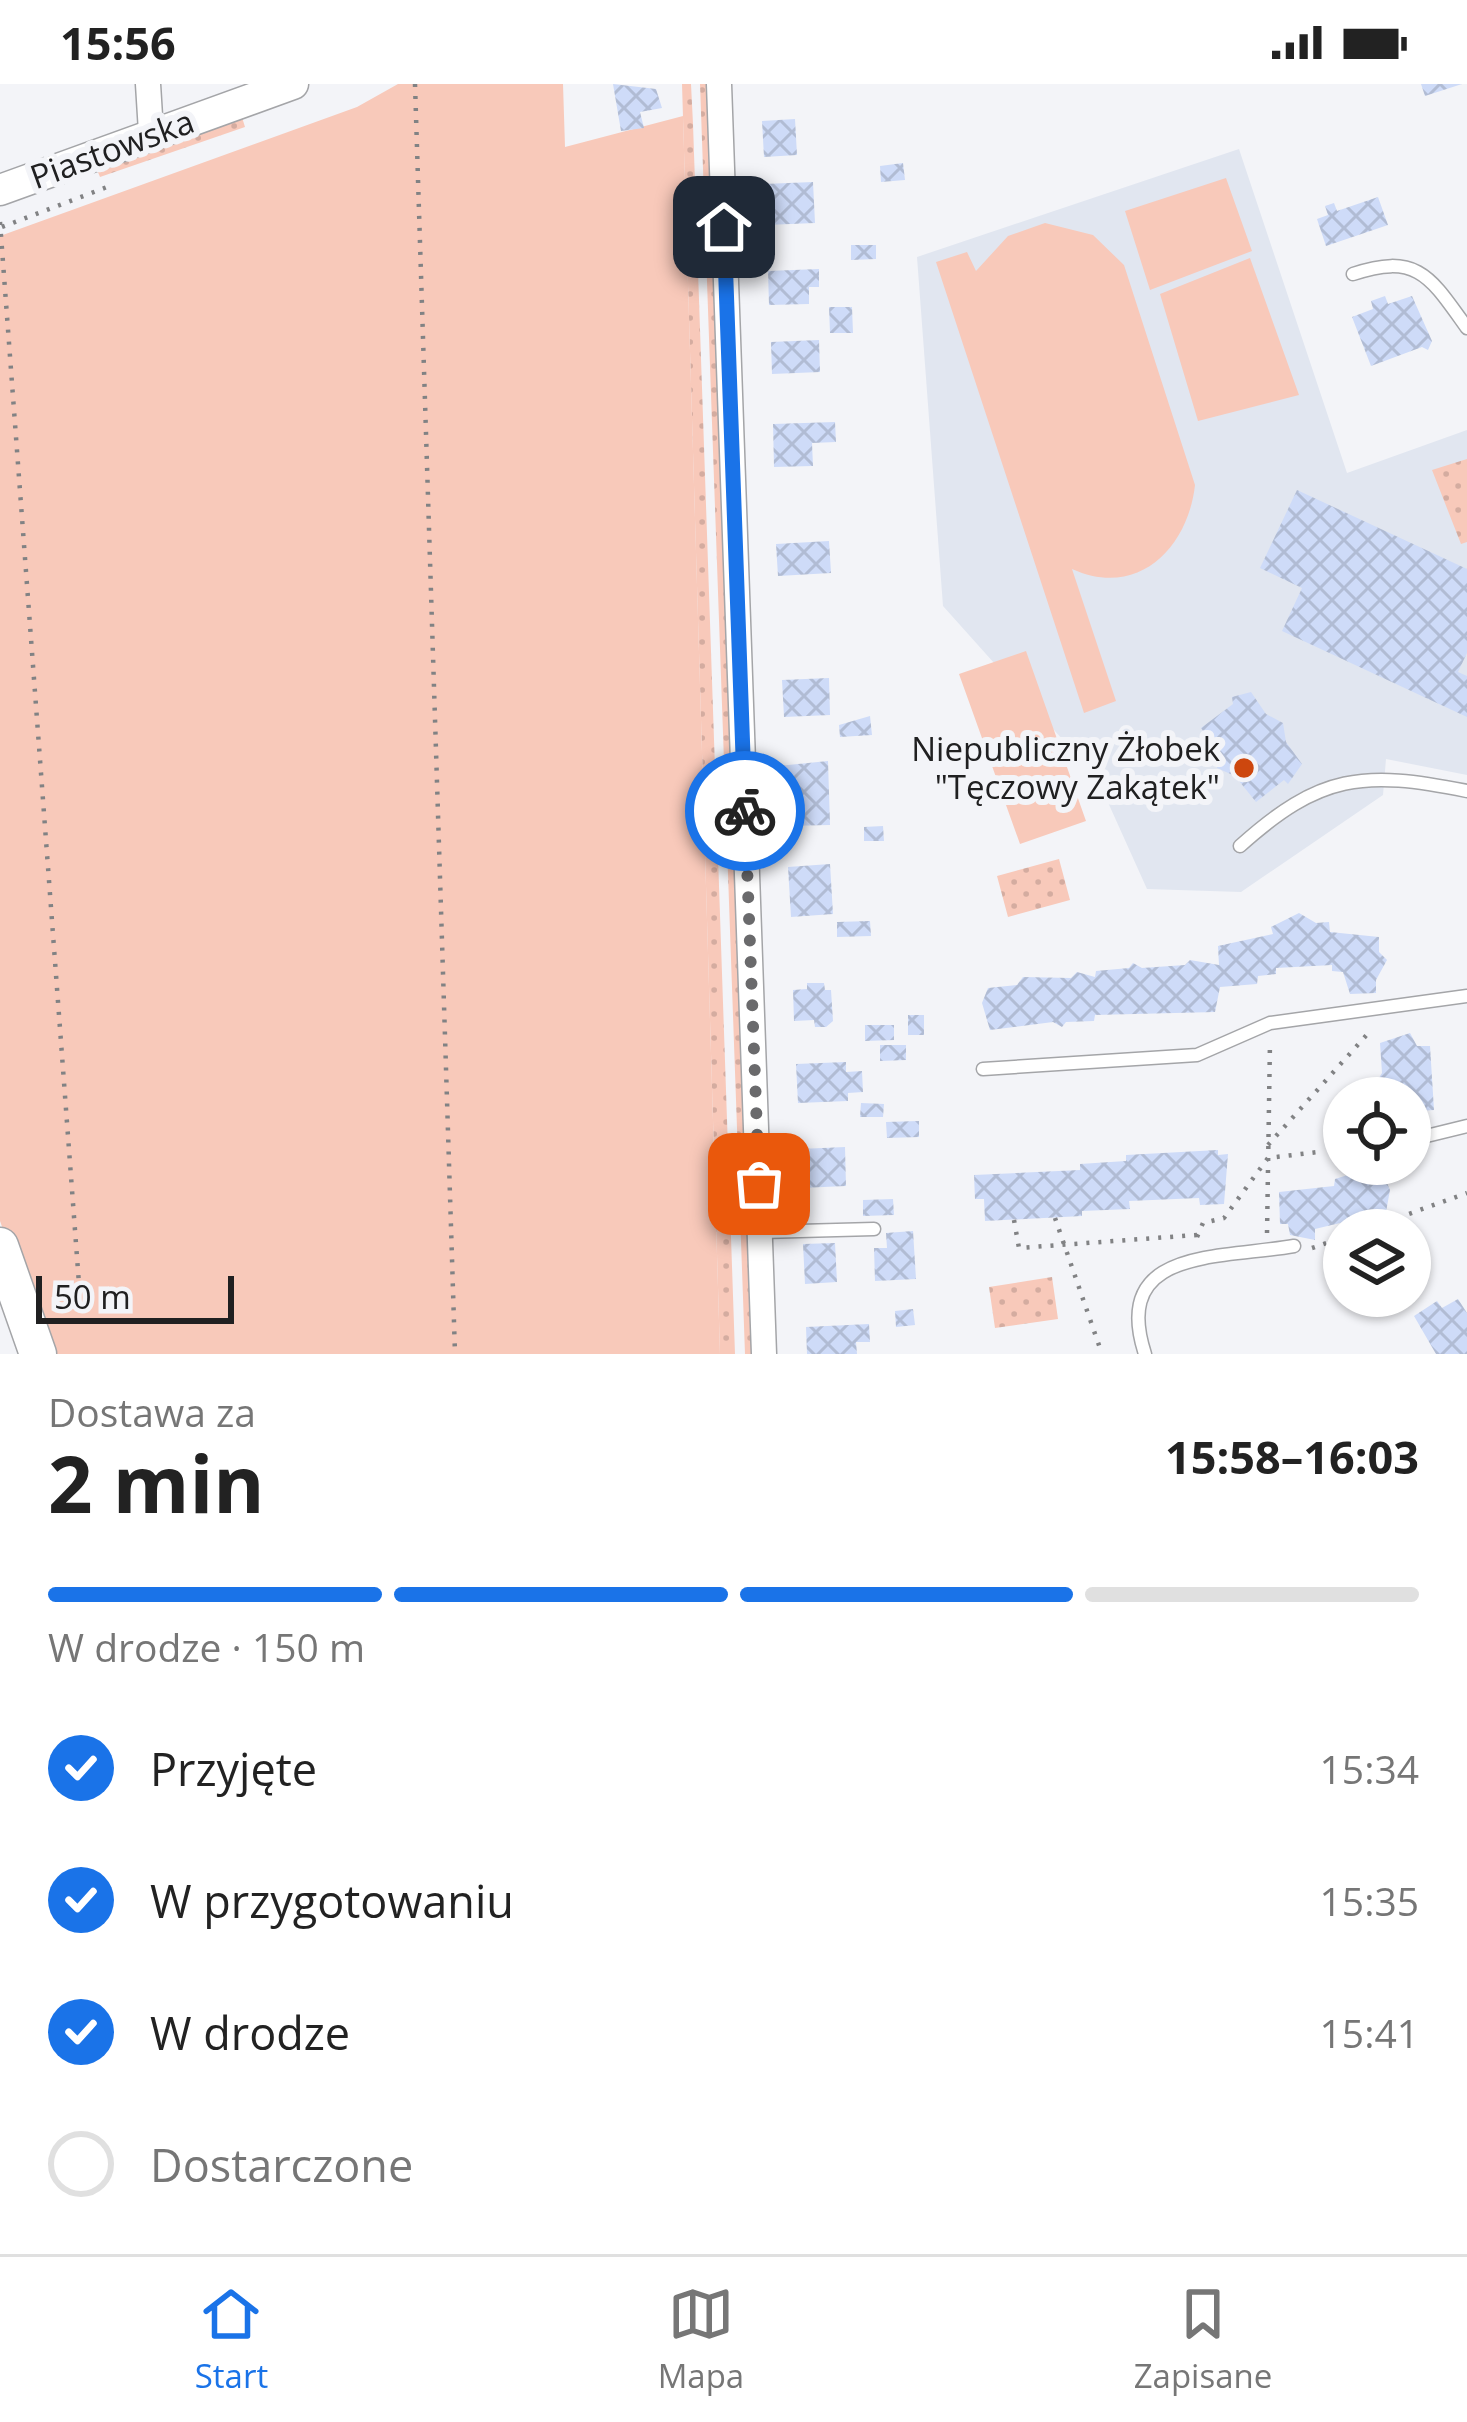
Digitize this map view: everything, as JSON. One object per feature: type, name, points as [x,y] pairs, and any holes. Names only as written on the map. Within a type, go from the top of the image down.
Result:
[{"type":"main road","points":[[0,1246],[38,1354]]},
{"type":"street","points":[[148,84],[151,132]]},
{"type":"street","name":"Piastowska","points":[[0,190],[293,84]]},
{"type":"street","points":[[719,84],[764,1354]]},
{"type":"lane","points":[[1353,274],[1401,264],[1422,273],[1467,328]]},
{"type":"lane","points":[[1240,846],[1270,819],[1329,784],[1382,777],[1467,791]]},
{"type":"lane","points":[[983,1069],[1197,1055],[1270,1023],[1467,996]]},
{"type":"lane","points":[[1431,1135],[1467,1126]]},
{"type":"lane","points":[[760,1232],[874,1229]]},
{"type":"lane","points":[[1145,1354],[1136,1311],[1139,1292],[1154,1274],[1199,1261],[1294,1246]]},
{"type":"path","points":[[415,84],[455,1354]]},
{"type":"path","points":[[79,1284],[1,224],[107,187],[105,180],[126,174]]},
{"type":"path","points":[[1268,1145],[1395,1003]]},
{"type":"path","points":[[1268,1250],[1270,1023]]},
{"type":"path","points":[[1199,1261],[1197,1235],[1203,1223],[1224,1218],[1268,1158],[1323,1151]]},
{"type":"path","points":[[1421,1209],[1467,1192]]},
{"type":"path","points":[[1055,1217],[1102,1354]]},
{"type":"path","points":[[1014,1220],[1019,1248],[1197,1235]]},
{"type":"shaded area","points":[[398,84],[563,84],[565,147],[683,116],[720,1354],[47,1354],[0,1221],[0,236],[357,107]]},
{"type":"shaded area","points":[[682,84],[691,84],[693,124],[735,1354],[720,1354]]},
{"type":"shaded area","points":[[700,84],[710,84],[755,1354],[745,1354]]},
{"type":"shaded area","points":[[241,114],[245,127],[100,177],[95,165]]},
{"type":"shaded area","points":[[1239,149],[1347,473],[1467,430],[1467,775],[1386,759],[1383,795],[1241,892],[1147,889],[1097,778],[943,606],[917,257]]},
{"type":"shaded area","points":[[1226,178],[1252,251],[1150,290],[1125,211]]},
{"type":"shaded area","points":[[1045,223],[1093,235],[1124,265],[1195,485],[1182,529],[1156,562],[1118,577],[1096,577],[1072,569],[1116,701],[1084,713],[936,262],[967,252],[976,271],[1008,236]]},
{"type":"shaded area","points":[[1250,258],[1299,395],[1198,421],[1160,294]]},
{"type":"shaded area","points":[[1467,459],[1467,542],[1461,544],[1432,470]]},
{"type":"shaded area","points":[[1026,651],[1086,821],[1020,844],[959,674]]},
{"type":"shaded area","points":[[1059,859],[1070,900],[1008,917],[997,876]]},
{"type":"shaded area","points":[[1052,1277],[1058,1319],[995,1328],[989,1287]]},
{"type":"building","points":[[613,84],[656,89],[662,108],[640,112],[644,128],[621,131]]},
{"type":"building","points":[[1421,84],[1462,84],[1425,96]]},
{"type":"building","points":[[795,119],[797,155],[764,157],[762,121]]},
{"type":"building","points":[[903,163],[905,180],[881,182],[880,166]]},
{"type":"building","points":[[813,182],[815,223],[766,225],[764,184]]},
{"type":"building","points":[[1378,197],[1388,225],[1326,246],[1317,219],[1328,215],[1325,206],[1334,203],[1337,211]]},
{"type":"building","points":[[851,245],[876,245],[876,259],[851,260]]},
{"type":"building","points":[[819,269],[819,287],[809,287],[809,304],[769,305],[768,271]]},
{"type":"building","points":[[1385,296],[1388,304],[1412,296],[1432,341],[1428,350],[1422,347],[1371,366],[1352,317],[1373,309],[1371,301]]},
{"type":"building","points":[[829,307],[852,307],[853,333],[830,333]]},
{"type":"building","points":[[819,340],[820,372],[772,374],[771,342]]},
{"type":"building","points":[[835,422],[836,442],[812,443],[813,466],[774,467],[773,424]]},
{"type":"building","points":[[1297,490],[1467,569],[1467,653],[1458,672],[1467,676],[1467,717],[1282,631],[1302,588],[1260,568]]},
{"type":"building","points":[[829,541],[831,573],[778,576],[776,544]]},
{"type":"building","points":[[829,678],[830,715],[784,717],[782,680]]},
{"type":"building","points":[[1251,692],[1266,714],[1283,723],[1286,742],[1302,764],[1288,784],[1284,780],[1256,802],[1235,776],[1217,768],[1217,750],[1201,728],[1233,704],[1232,697]]},
{"type":"building","points":[[870,716],[872,735],[840,737],[839,725]]},
{"type":"building","points":[[943,744],[944,756],[913,758],[912,746]]},
{"type":"building","points":[[828,761],[830,825],[786,826],[785,780],[778,780],[778,766]]},
{"type":"building","points":[[883,826],[884,841],[864,841],[864,827]]},
{"type":"building","points":[[830,864],[833,914],[791,917],[788,867]]},
{"type":"building","points":[[1299,913],[1316,923],[1329,922],[1330,932],[1379,937],[1379,952],[1387,960],[1376,980],[1376,993],[1350,994],[1343,972],[1332,971],[1332,965],[1276,968],[1276,974],[1258,976],[1257,984],[1220,987],[1215,1012],[1095,1015],[1094,1021],[1066,1022],[1062,1027],[1053,1022],[990,1030],[982,1003],[988,988],[1017,985],[1023,977],[1071,978],[1077,972],[1095,977],[1096,971],[1129,968],[1133,963],[1142,968],[1185,965],[1190,960],[1219,965],[1218,946],[1273,934],[1271,927]]},
{"type":"building","points":[[870,921],[871,936],[837,937],[837,922]]},
{"type":"building","points":[[807,983],[824,983],[825,990],[831,990],[833,1021],[826,1027],[815,1027],[814,1020],[794,1021],[793,990],[807,989]]},
{"type":"building","points":[[908,1015],[924,1015],[924,1035],[908,1035]]},
{"type":"building","points":[[865,1025],[894,1025],[894,1040],[865,1041]]},
{"type":"building","points":[[1410,1033],[1417,1046],[1430,1046],[1434,1110],[1431,1077],[1380,1077],[1380,1043]]},
{"type":"building","points":[[880,1045],[906,1045],[906,1060],[880,1061]]},
{"type":"building","points":[[846,1062],[846,1072],[862,1071],[863,1092],[848,1093],[848,1101],[798,1103],[796,1064]]},
{"type":"building","points":[[861,1103],[884,1104],[883,1117],[860,1117]]},
{"type":"building","points":[[919,1121],[919,1137],[887,1138],[886,1122]]},
{"type":"building","points":[[845,1147],[846,1186],[801,1188],[800,1149]]},
{"type":"building","points":[[1218,1150],[1218,1155],[1228,1154],[1224,1204],[1200,1205],[1199,1198],[1129,1201],[1130,1209],[1082,1211],[1082,1216],[985,1221],[984,1199],[975,1199],[974,1175],[1080,1170],[1080,1164],[1126,1161],[1126,1155]]},
{"type":"building","points":[[1388,1185],[1387,1209],[1323,1209],[1323,1227],[1315,1229],[1315,1240],[1290,1235],[1288,1224],[1280,1224],[1279,1192]]},
{"type":"building","points":[[893,1199],[894,1215],[863,1216],[863,1200]]},
{"type":"building","points":[[913,1231],[916,1279],[875,1281],[874,1248],[887,1248],[886,1233]]},
{"type":"building","points":[[835,1243],[837,1282],[805,1284],[803,1244]]},
{"type":"building","points":[[1458,1299],[1467,1313],[1467,1354],[1436,1354],[1415,1317],[1431,1317],[1431,1305],[1437,1301],[1442,1308]]},
{"type":"building","points":[[913,1309],[915,1325],[896,1327],[895,1311]]},
{"type":"building","points":[[869,1324],[870,1342],[856,1342],[857,1354],[807,1354],[806,1327]]},
{"type":"way so far","points":[[745,811],[759,1184]]},
{"type":"place","name":"Niepubliczny Żłobek \"Tęczowy Zakątek\"","points":[[1244,768]]},
{"type":"route","points":[[724,227],[745,811]]}]
